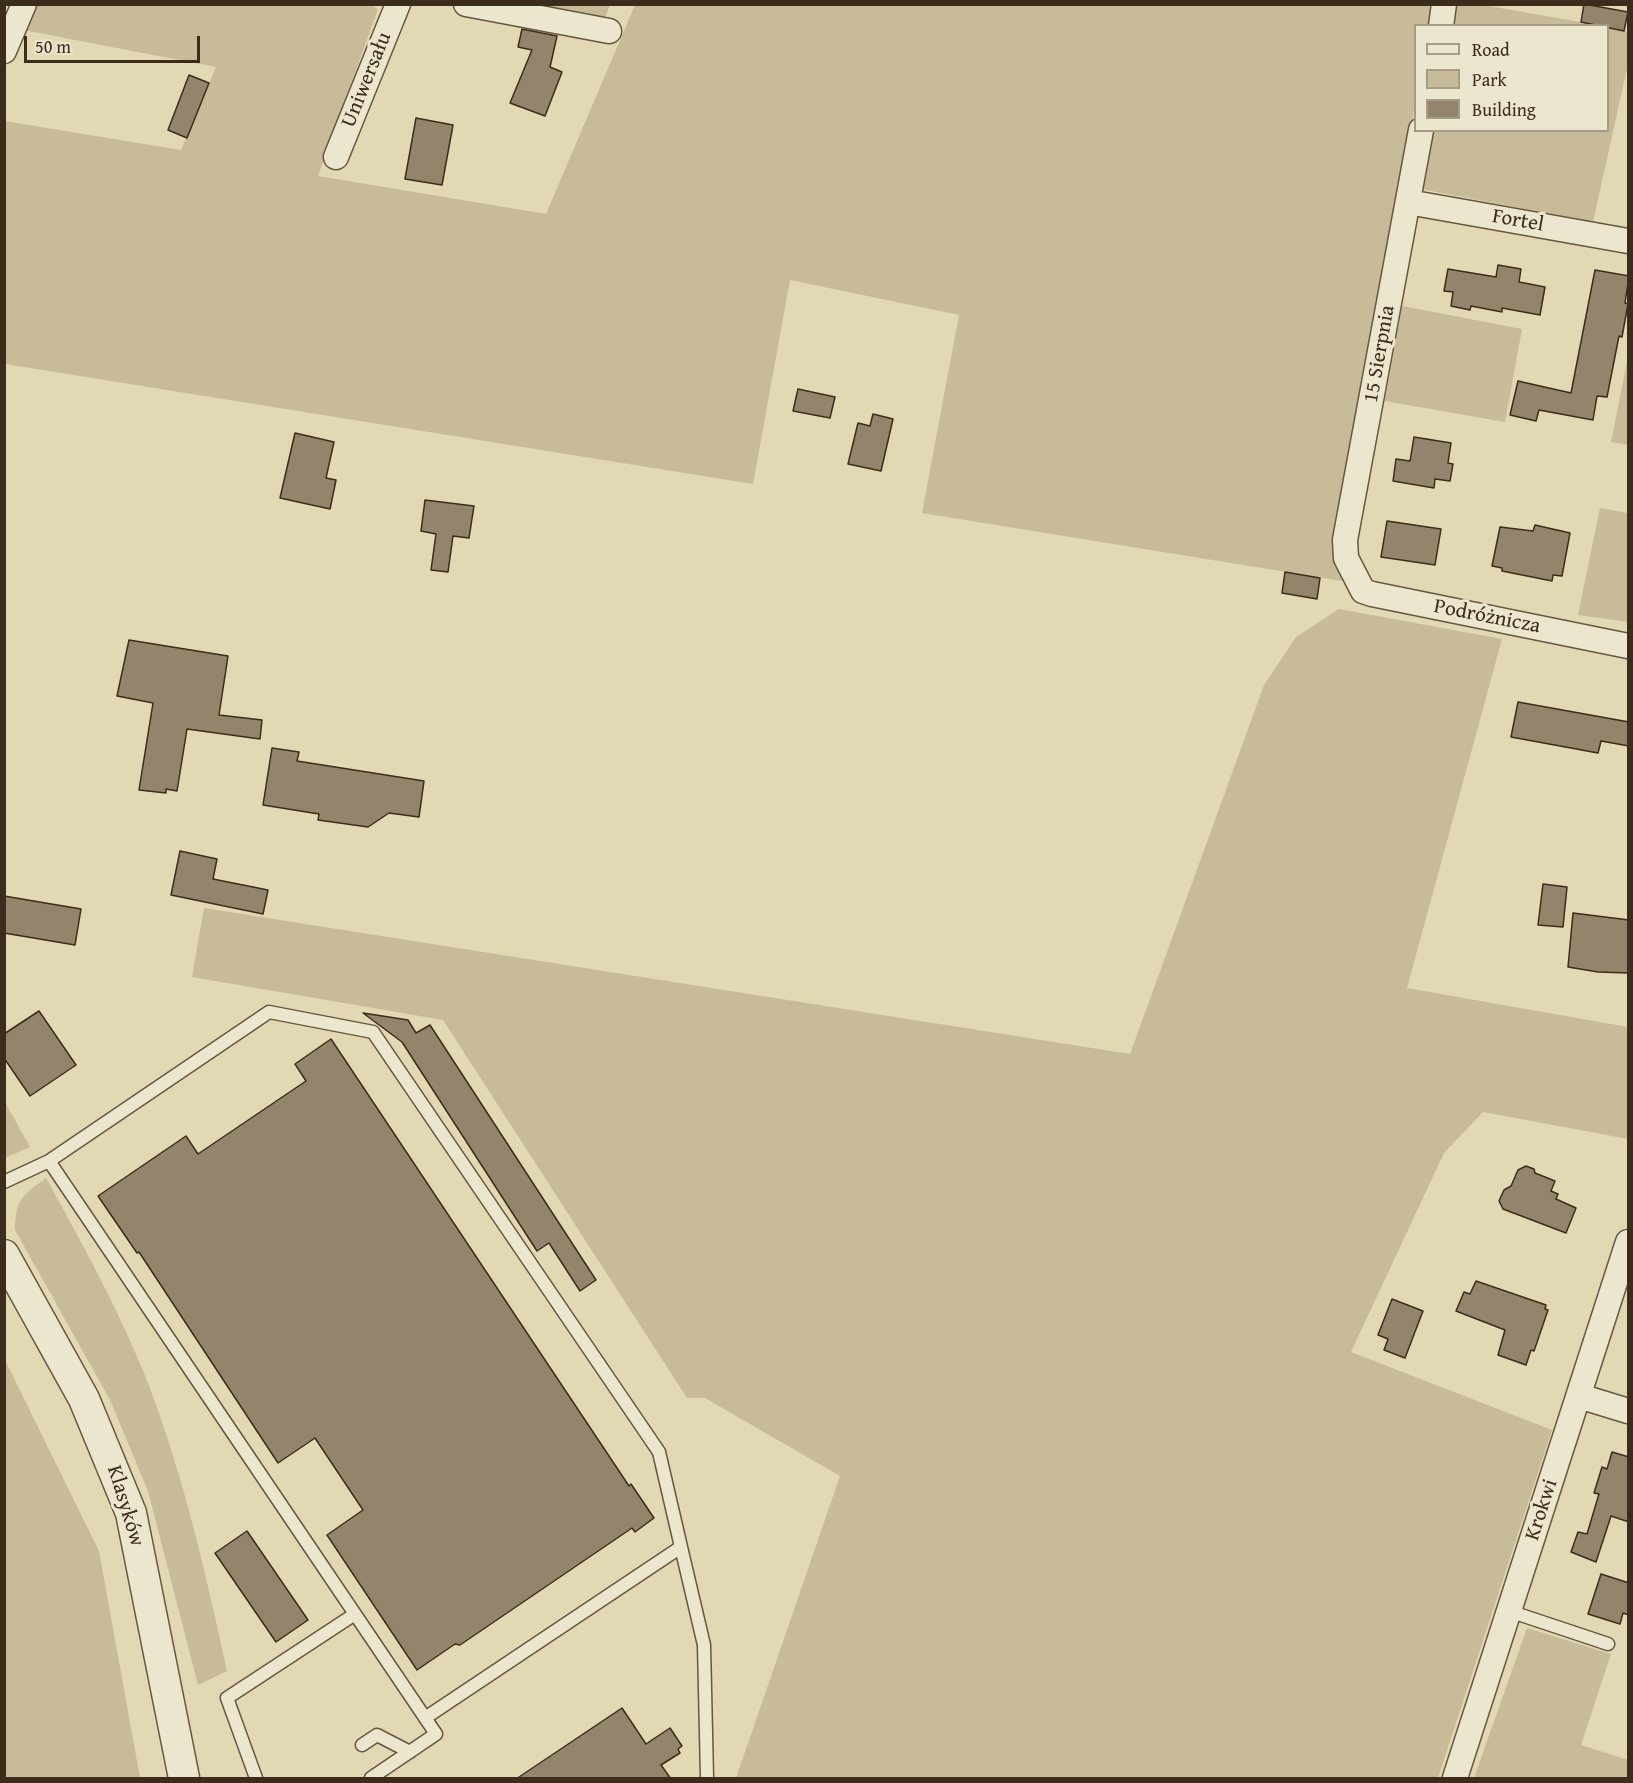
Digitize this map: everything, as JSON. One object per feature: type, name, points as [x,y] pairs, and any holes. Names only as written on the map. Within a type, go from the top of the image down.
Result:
[{"type":"street","points":[[4,51],[24,4]]},
{"type":"street","name":"Uniwersału","points":[[336,157],[398,4]]},
{"type":"street","points":[[466,4],[609,31]]},
{"type":"street","points":[[1441,24],[1444,4]]},
{"type":"street","name":"15 Sierpnia","points":[[1353,576],[1346,558],[1345,540],[1421,132]]},
{"type":"street","name":"Fortel","points":[[1408,202],[1629,241]]},
{"type":"street","name":"Podróżnicza","points":[[1353,576],[1363,591],[1372,594],[1629,646]]},
{"type":"street","name":"Krokwi","points":[[1455,1779],[1629,1242]]},
{"type":"street","name":"Klasyków","points":[[4,1254],[84,1399],[131,1513],[184,1779]]},
{"type":"street","points":[[1579,1396],[1629,1412]]},
{"type":"lane","points":[[4,1182],[49,1161],[269,1012],[373,1032],[659,1452],[704,1645],[707,1779]]},
{"type":"lane","points":[[49,1161],[436,1734],[371,1779]]},
{"type":"lane","points":[[425,1718],[681,1547]]},
{"type":"lane","points":[[1509,1611],[1608,1644]]},
{"type":"lane","points":[[256,1779],[227,1698],[355,1614]]},
{"type":"lane","points":[[362,1745],[377,1735],[410,1752]]},
{"type":"green space","points":[[1457,4],[1483,5],[1592,24],[1453,24]]},
{"type":"green space","points":[[36,5],[371,5],[378,9],[318,176],[546,214],[635,5],[1435,5],[1431,24],[1414,24],[1414,111],[1335,553],[1342,581],[922,513],[959,315],[790,280],[753,484],[5,364],[4,121],[181,150],[216,67],[23,30]]},
{"type":"green space","points":[[511,5],[610,5],[604,20]]},
{"type":"green space","points":[[1609,27],[1628,32],[1628,64],[1593,222],[1421,189],[1432,132],[1609,132]]},
{"type":"green space","points":[[1402,306],[1522,329],[1505,422],[1385,401]]},
{"type":"green space","points":[[1628,356],[1628,445],[1611,442]]},
{"type":"green space","points":[[1600,508],[1628,513],[1628,622],[1578,615]]},
{"type":"green space","points":[[1339,609],[1502,639],[1407,988],[1628,1027],[1628,1139],[1483,1112],[1444,1153],[1351,1352],[1552,1430],[1438,1778],[736,1778],[840,1476],[705,1398],[687,1398],[443,1020],[192,977],[204,908],[1130,1054],[1264,685],[1296,637]]},
{"type":"green space","points":[[5,1102],[30,1147],[4,1158]]},
{"type":"green space","points":[[46,1178],[122,1323],[144,1373],[170,1446],[201,1558],[227,1671],[198,1685],[148,1491],[110,1400],[15,1230],[19,1204],[31,1189]]},
{"type":"green space","points":[[4,1358],[99,1551],[140,1778],[5,1778]]},
{"type":"green space","points":[[1527,1628],[1611,1654],[1581,1745],[1628,1760],[1628,1778],[1474,1778]]},
{"type":"building","points":[[1584,4],[1628,12],[1624,31],[1609,28],[1609,24],[1581,22]]},
{"type":"building","points":[[522,29],[557,36],[550,67],[562,72],[545,116],[510,103],[532,50],[518,47]]},
{"type":"building","points":[[189,75],[209,83],[187,138],[168,130]]},
{"type":"building","points":[[416,118],[453,125],[442,185],[405,179]]},
{"type":"building","points":[[1498,265],[1521,269],[1519,282],[1545,287],[1540,315],[1502,308],[1502,312],[1471,306],[1470,310],[1451,306],[1453,292],[1444,291],[1448,269],[1496,277]]},
{"type":"building","points":[[1595,270],[1629,276],[1625,303],[1628,304],[1622,337],[1619,336],[1607,397],[1597,396],[1593,420],[1539,410],[1536,421],[1510,415],[1518,381],[1571,393]]},
{"type":"building","points":[[798,389],[835,397],[830,418],[793,411]]},
{"type":"building","points":[[873,414],[893,419],[881,471],[848,464],[858,423],[870,426]]},
{"type":"building","points":[[295,433],[334,442],[326,478],[336,480],[330,509],[280,498]]},
{"type":"building","points":[[1414,437],[1451,443],[1448,463],[1453,464],[1450,481],[1435,479],[1434,488],[1393,481],[1396,459],[1410,461]]},
{"type":"building","points":[[425,500],[474,506],[469,538],[453,536],[448,572],[431,570],[436,534],[421,531]]},
{"type":"building","points":[[1387,521],[1441,529],[1435,565],[1381,557]]},
{"type":"building","points":[[1535,525],[1570,533],[1562,576],[1553,575],[1552,581],[1502,571],[1502,568],[1492,566],[1500,527],[1533,531]]},
{"type":"building","points":[[1285,572],[1320,578],[1317,599],[1282,593]]},
{"type":"building","points":[[129,640],[228,656],[219,715],[262,720],[260,739],[187,729],[177,791],[166,789],[166,793],[139,790],[153,703],[117,696]]},
{"type":"building","points":[[1518,702],[1629,722],[1629,746],[1601,741],[1598,753],[1511,737]]},
{"type":"building","points":[[272,748],[299,752],[297,761],[424,781],[419,817],[389,813],[368,827],[318,820],[319,814],[263,805]]},
{"type":"building","points":[[180,851],[217,859],[213,879],[268,890],[263,914],[171,895]]},
{"type":"building","points":[[1543,884],[1567,887],[1563,927],[1538,925]]},
{"type":"building","points":[[4,896],[81,909],[75,945],[4,933]]},
{"type":"building","points":[[1573,913],[1629,920],[1629,973],[1598,972],[1568,967]]},
{"type":"building","points":[[39,1011],[76,1065],[30,1096],[4,1058],[4,1034]]},
{"type":"building","points":[[363,1013],[408,1020],[416,1033],[430,1025],[596,1280],[580,1291],[549,1243],[537,1251],[402,1042]]},
{"type":"building","points":[[331,1039],[629,1486],[631,1484],[654,1518],[635,1532],[632,1528],[460,1645],[455,1644],[417,1670],[327,1535],[363,1510],[315,1438],[278,1463],[139,1252],[137,1253],[98,1196],[186,1136],[198,1154],[306,1081],[295,1064]]},
{"type":"building","points":[[1526,1166],[1534,1169],[1535,1173],[1555,1181],[1551,1191],[1558,1194],[1556,1199],[1576,1208],[1566,1233],[1503,1209],[1499,1201],[1504,1190],[1511,1186],[1518,1170]]},
{"type":"building","points":[[1476,1281],[1546,1305],[1545,1309],[1548,1310],[1534,1351],[1531,1350],[1526,1365],[1498,1355],[1505,1330],[1456,1311],[1464,1292],[1470,1294]]},
{"type":"building","points":[[1392,1299],[1423,1311],[1405,1358],[1384,1350],[1388,1339],[1378,1335]]},
{"type":"building","points":[[1612,1452],[1629,1457],[1629,1522],[1611,1516],[1596,1562],[1571,1552],[1578,1532],[1587,1534],[1599,1494],[1594,1493],[1602,1467],[1607,1469]]},
{"type":"building","points":[[247,1531],[308,1620],[276,1642],[215,1553]]},
{"type":"building","points":[[1601,1574],[1629,1583],[1629,1615],[1623,1613],[1620,1624],[1588,1614]]},
{"type":"building","points":[[622,1708],[646,1744],[670,1728],[682,1746],[678,1749],[680,1753],[661,1765],[671,1779],[516,1779]]}]
